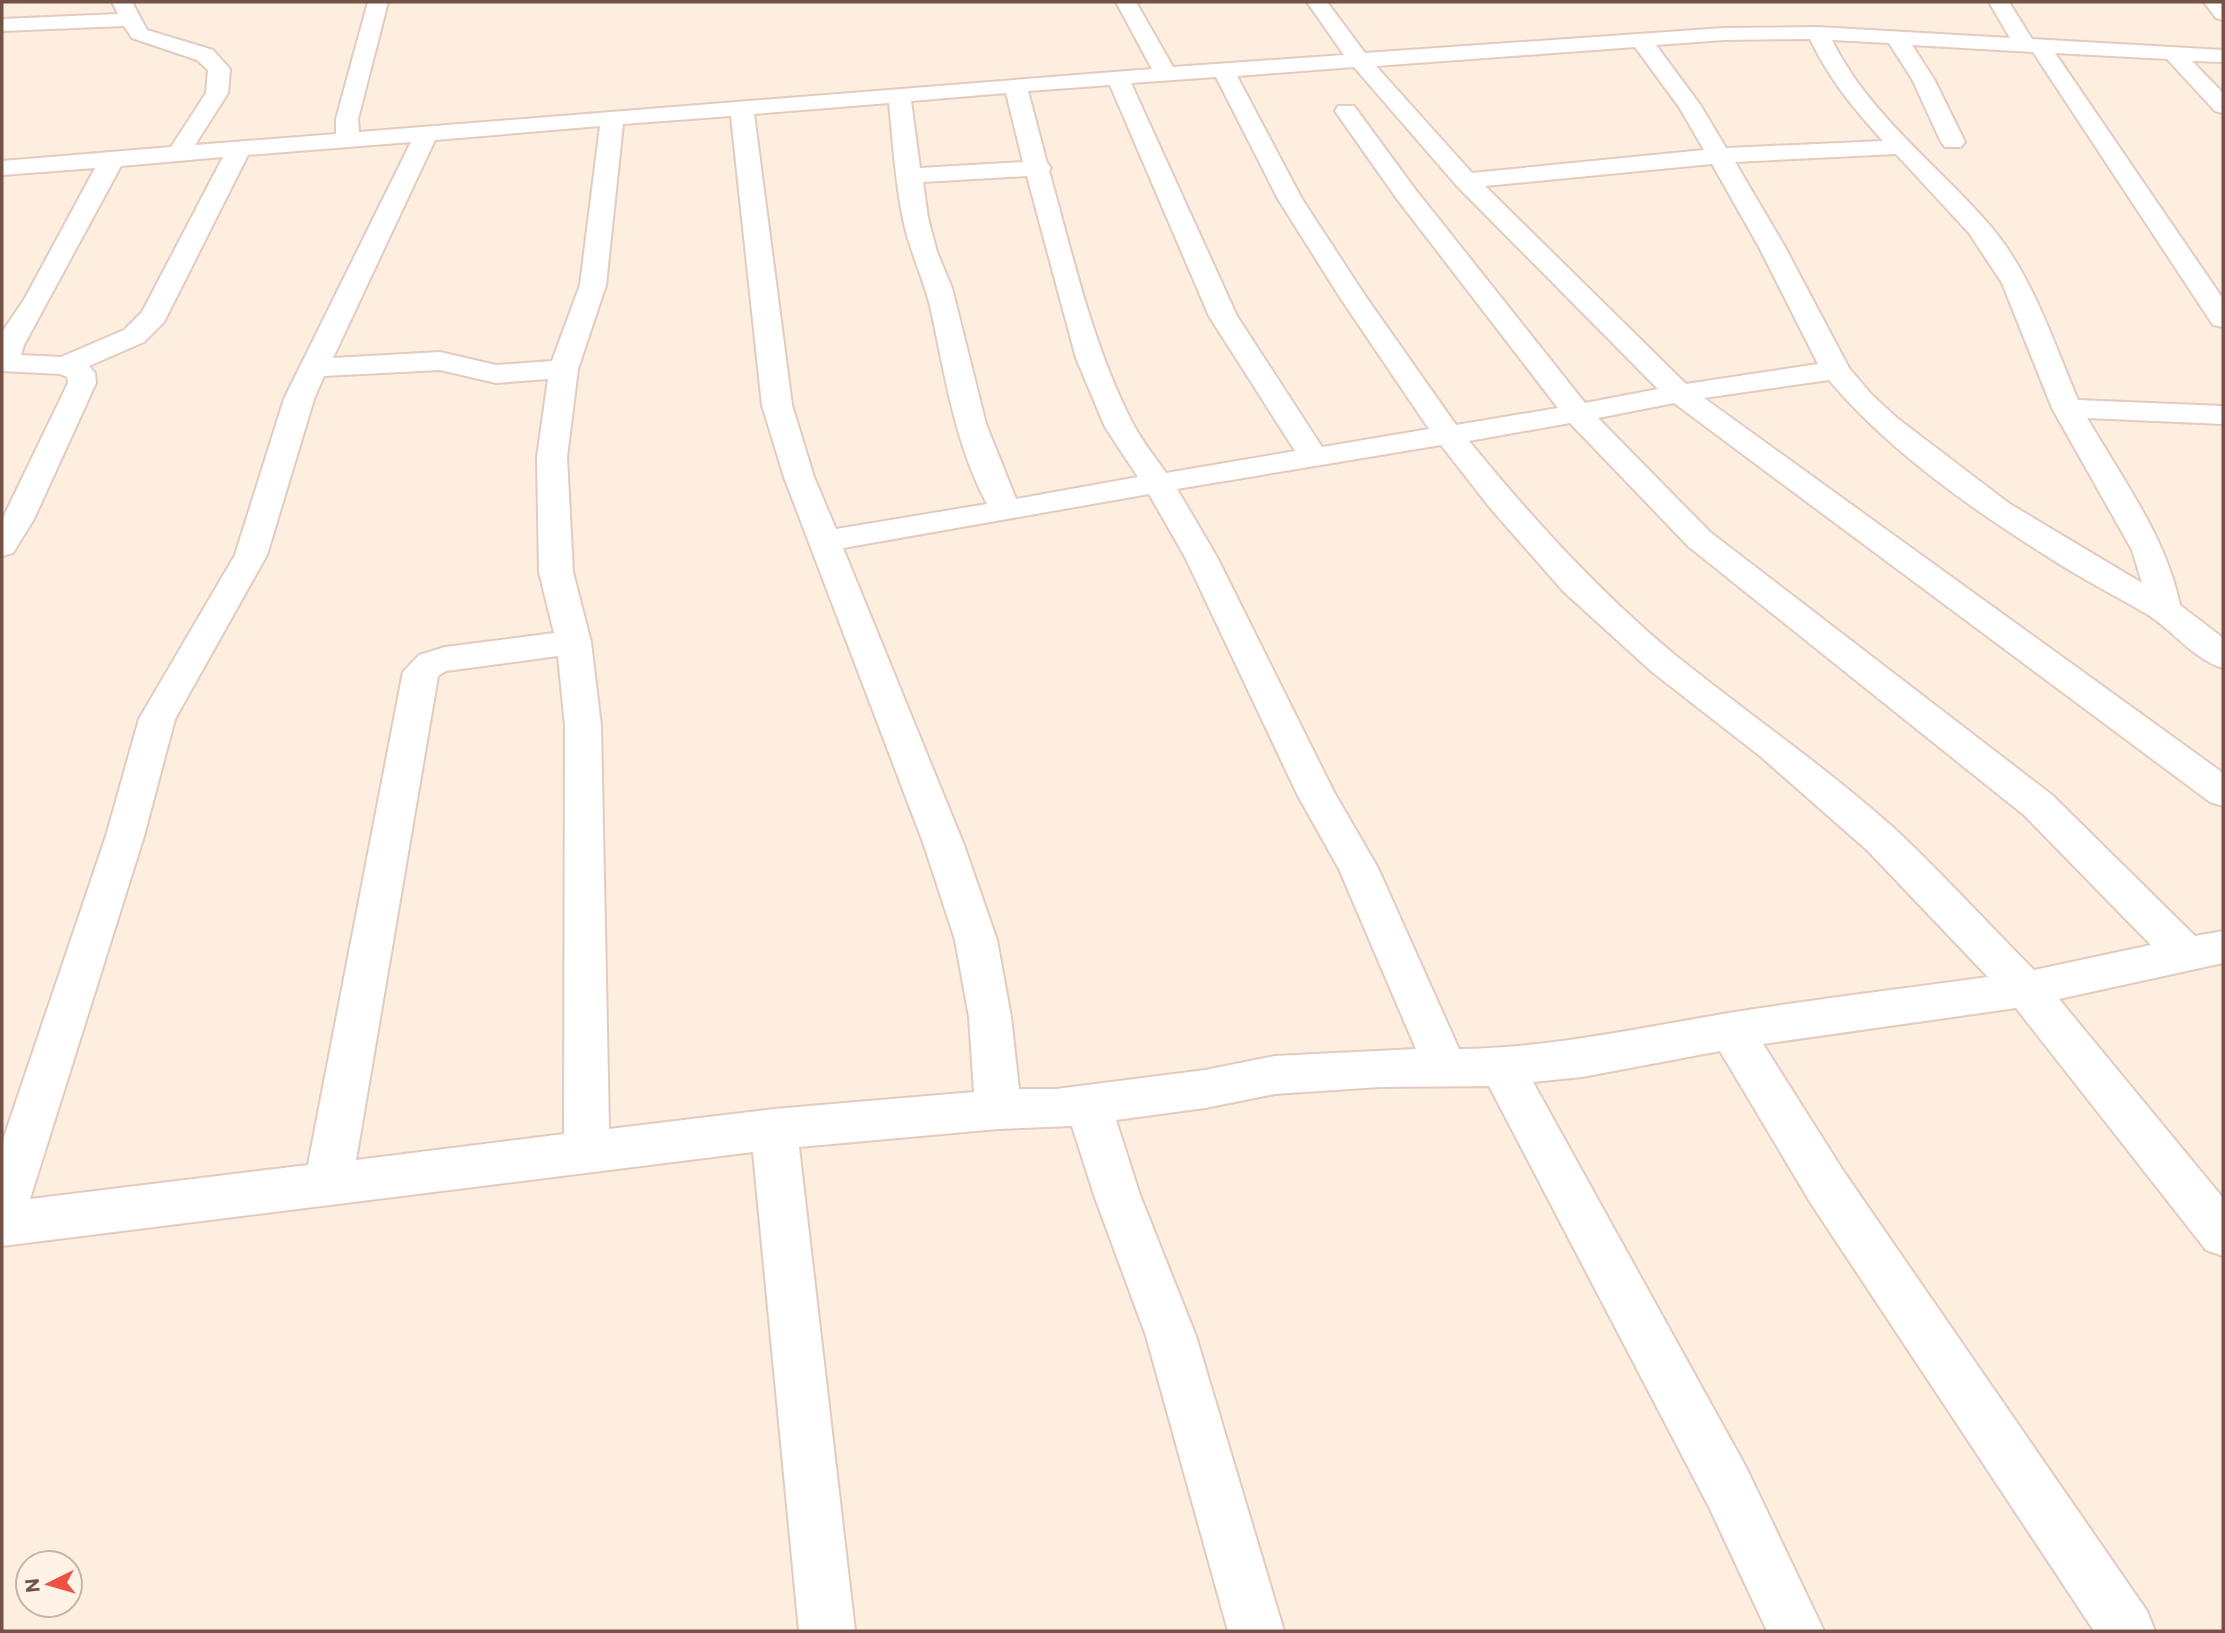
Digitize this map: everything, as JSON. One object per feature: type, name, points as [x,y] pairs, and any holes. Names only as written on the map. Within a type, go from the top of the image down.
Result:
[{"type":"street","points":[[12,25],[36,2]]},
{"type":"street","points":[[348,141],[347,119],[378,2]]},
{"type":"street","points":[[1126,2],[1166,75]]},
{"type":"street","points":[[1317,2],[1359,59],[1466,181],[1681,395],[2223,792]]},
{"type":"street","points":[[1999,2],[2032,45],[2223,319]]},
{"type":"street","points":[[2214,2],[2223,14]]},
{"type":"street","points":[[12,25],[81,11],[127,11],[139,34],[205,55],[219,69],[217,93],[178,154]]},
{"type":"street","points":[[1818,33],[1833,65],[1854,96],[1979,228],[2015,283],[2067,408],[2148,550],[2157,574],[2164,610]]},
{"type":"street","points":[[2,168],[1640,38],[1818,33],[2223,56]]},
{"type":"street","points":[[1896,37],[1923,79],[1953,142]]},
{"type":"street","points":[[1640,38],[1690,106],[1772,247],[1836,372],[1886,424],[1999,511],[2066,554],[2164,610],[2223,656]]},
{"type":"street","points":[[2174,54],[2223,106]]},
{"type":"street","points":[[1223,70],[1290,199],[1354,299],[1449,436],[1511,512],[1575,583],[1663,663],[1773,747],[1882,841],[2026,989],[2223,1234]]},
{"type":"street","points":[[1118,79],[1223,316],[1313,457]]},
{"type":"street","points":[[1015,86],[1039,169],[1066,280],[1090,358],[1120,427],[1157,482],[1201,557],[1316,794],[1358,868],[1446,1068]]},
{"type":"street","points":[[899,96],[915,218],[924,252],[939,288],[971,424],[993,486],[1006,510]]},
{"type":"street","points":[[742,108],[777,405],[799,477],[944,845],[976,940],[990,1017],[998,1109]]},
{"type":"street","points":[[1346,111],[1414,204],[1578,414],[1699,539],[1996,769],[2206,951]]},
{"type":"street","points":[[587,1154],[580,677],[556,572],[552,457],[564,369],[593,285],[612,119]]},
{"type":"street","points":[[2,1212],[125,836],[157,719],[251,555],[299,399],[426,134]]},
{"type":"street","points":[[1466,181],[1717,156],[1901,147]]},
{"type":"street","points":[[65,366],[134,335],[154,316],[239,149]]},
{"type":"street","points":[[2,546],[10,519],[82,383],[81,373],[65,366],[5,355],[38,299],[112,159]]},
{"type":"street","points":[[909,176],[1039,169]]},
{"type":"street","points":[[312,368],[440,361],[496,374],[564,369]]},
{"type":"street","points":[[824,541],[1157,482],[1578,414],[1767,379],[1836,372]]},
{"type":"street","points":[[2067,408],[2223,415]]},
{"type":"street","points":[[328,1184],[421,672],[431,663],[445,659],[574,642]]},
{"type":"street","points":[[2,1224],[774,1129],[998,1109],[1056,1109],[1205,1090],[1275,1075],[1380,1068],[1502,1067],[1582,1058],[1731,1031],[2026,989],[2206,951]]},
{"type":"street","points":[[1731,1031],[1827,1187],[2127,1631]]},
{"type":"street","points":[[1502,1067],[1728,1488],[1796,1631]]},
{"type":"street","points":[[1088,1104],[1117,1195],[1171,1336],[1256,1631]]},
{"type":"street","points":[[774,1129],[827,1631]]}]
